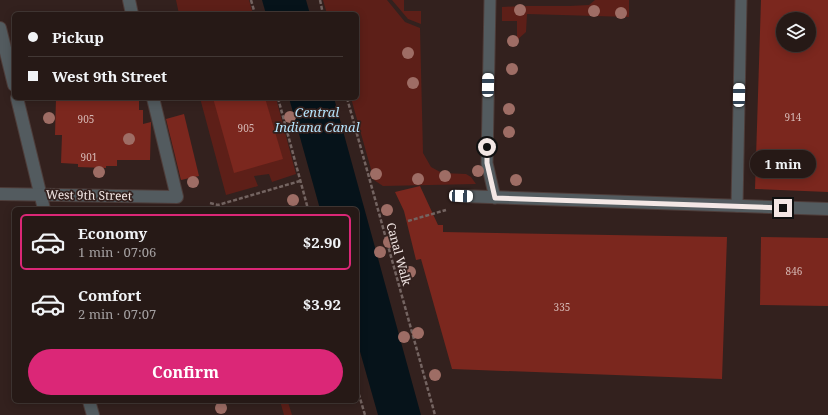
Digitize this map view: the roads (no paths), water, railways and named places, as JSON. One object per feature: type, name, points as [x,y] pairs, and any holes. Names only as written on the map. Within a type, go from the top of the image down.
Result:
[{"type":"street","points":[[129,0],[132,12]]},
{"type":"street","points":[[0,28],[12,77]]},
{"type":"street","points":[[18,100],[44,207]]},
{"type":"street","name":"West 9th Street","points":[[0,194],[177,197],[153,100]]},
{"type":"street","points":[[461,196],[828,209]]},
{"type":"street","points":[[90,403],[93,415]]},
{"type":"lane","points":[[490,0],[487,163],[495,198]]},
{"type":"lane","points":[[737,206],[741,0]]},
{"type":"water","points":[[262,0],[306,0],[309,12],[265,12]]},
{"type":"water","name":"Central Indiana Canal","points":[[290,100],[335,100],[421,415],[378,415],[359,348],[359,207],[319,207]]}]
